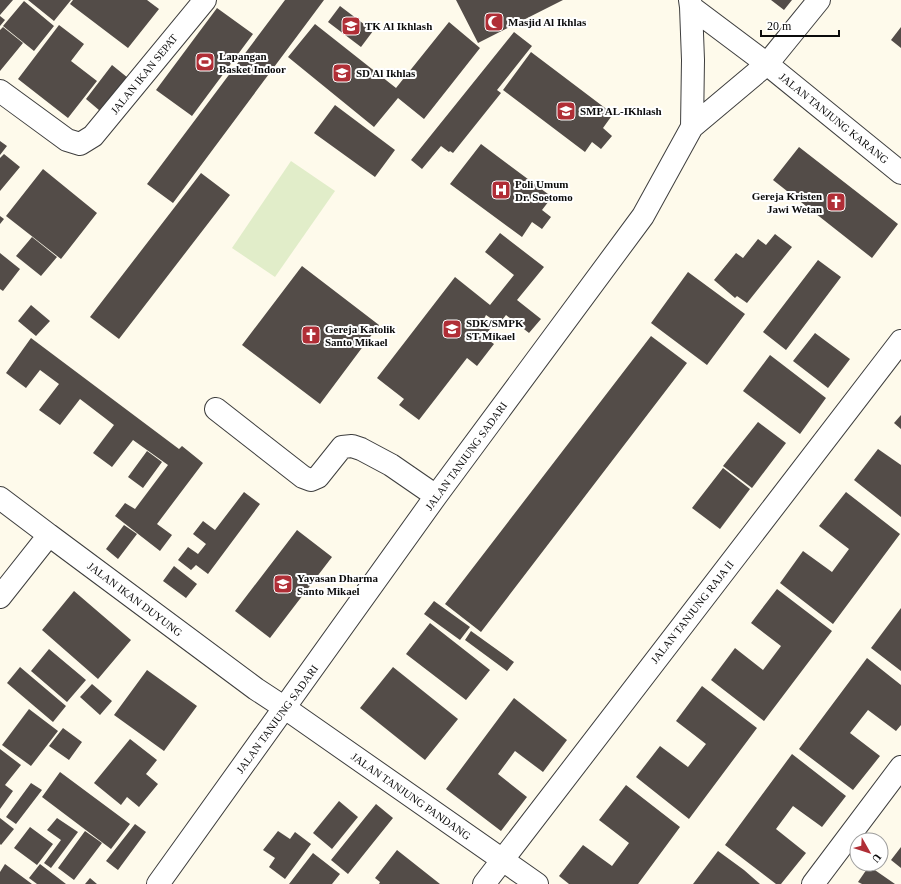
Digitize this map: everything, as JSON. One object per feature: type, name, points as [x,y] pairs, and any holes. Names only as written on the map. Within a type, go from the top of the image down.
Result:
[{"type":"street","name":"JALAN IKAN SEPAT","points":[[0,91],[67,140],[80,144],[93,136],[205,0]]},
{"type":"street","name":"JALAN TANJUNG KARANG","points":[[690,3],[901,172]]},
{"type":"street","name":"JALAN TANJUNG SADARI","points":[[158,884],[436,496],[642,216],[692,127],[690,3]]},
{"type":"street","points":[[692,127],[766,64],[815,5]]},
{"type":"street","name":"JALAN TANJUNG RAJA II","points":[[484,884],[901,341]]},
{"type":"street","points":[[216,409],[303,477],[311,480],[318,477],[342,448],[352,446],[361,449],[391,465],[436,496]]},
{"type":"street","name":"JALAN IKAN DUYUNG","points":[[0,498],[256,690],[285,708]]},
{"type":"street","points":[[0,597],[49,535]]},
{"type":"street","name":"JALAN TANJUNG PANDANG","points":[[285,708],[537,884]]},
{"type":"street","points":[[813,884],[901,767]]},
{"type":"green space","points":[[291,161],[335,191],[275,277],[232,248]]},
{"type":"building","points":[[0,0],[13,0],[0,15]]},
{"type":"building","points":[[28,0],[71,0],[54,21]]},
{"type":"building","points":[[73,0],[147,0],[159,9],[128,48],[70,4]]},
{"type":"building","points":[[285,0],[324,0],[173,203],[147,184]]},
{"type":"building","name":"Masjid Al Ikhlas","points":[[456,0],[563,0],[478,43]]},
{"type":"building","points":[[771,0],[792,0],[784,10]]},
{"type":"building","points":[[24,1],[54,26],[34,51],[3,26]]},
{"type":"building","name":"TK Al Ikhlash","points":[[340,6],[373,31],[361,47],[328,22]]},
{"type":"building","name":"Lapangan Basket Indoor","points":[[217,8],[253,34],[192,116],[156,90]]},
{"type":"building","points":[[0,16],[5,20],[0,26]]},
{"type":"building","name":"SD Al Ikhlas","points":[[449,22],[480,48],[424,119],[398,98],[374,127],[288,57],[315,24],[396,88]]},
{"type":"building","points":[[59,25],[84,44],[71,61],[97,81],[68,118],[18,79]]},
{"type":"building","points":[[3,27],[23,43],[0,71],[0,30]]},
{"type":"building","points":[[901,27],[901,48],[891,40]]},
{"type":"building","points":[[514,32],[532,46],[497,90],[501,93],[453,153],[441,146],[422,169],[411,160]]},
{"type":"building","points":[[531,52],[613,114],[603,128],[612,136],[601,149],[592,142],[585,152],[503,90]]},
{"type":"building","points":[[112,65],[133,82],[106,116],[86,99]]},
{"type":"building","points":[[335,105],[395,150],[375,177],[314,133]]},
{"type":"building","points":[[0,141],[7,146],[0,155]]},
{"type":"building","name":"Poli Umum Dr. Soetomo","points":[[481,144],[552,197],[542,210],[551,217],[542,229],[532,222],[522,237],[450,184]]},
{"type":"building","name":"Gereja Kristen Jawi Wetan","points":[[799,147],[898,224],[872,258],[773,180]]},
{"type":"building","points":[[4,154],[20,167],[0,191],[0,158]]},
{"type":"building","points":[[43,169],[97,213],[61,259],[6,216]]},
{"type":"building","points":[[201,173],[230,195],[119,339],[90,317]]},
{"type":"building","points":[[0,216],[4,219],[0,224]]},
{"type":"building","name":"SDK/SMPK ST Mikael","points":[[500,233],[544,267],[517,300],[541,319],[529,333],[506,315],[499,324],[486,315],[484,319],[493,325],[484,337],[494,344],[477,366],[467,358],[419,420],[399,405],[404,399],[377,378],[455,277],[490,305],[514,275],[485,252]]},
{"type":"building","points":[[775,234],[792,247],[747,303],[737,296],[735,298],[714,280],[736,253],[743,258],[758,239],[766,245]]},
{"type":"building","points":[[32,237],[57,257],[41,276],[16,256]]},
{"type":"building","points":[[0,253],[20,269],[3,291],[0,289]]},
{"type":"building","points":[[818,260],[841,277],[786,350],[763,332]]},
{"type":"building","name":"Gereja Katolik Santo Mikael","points":[[302,266],[379,325],[320,404],[242,345]]},
{"type":"building","points":[[688,272],[745,314],[707,365],[651,323]]},
{"type":"building","points":[[31,305],[50,321],[36,336],[18,321]]},
{"type":"building","points":[[815,333],[850,359],[828,388],[793,361]]},
{"type":"building","points":[[651,336],[687,363],[481,632],[445,604]]},
{"type":"building","points":[[31,338],[179,449],[182,446],[203,463],[157,524],[172,535],[160,551],[115,516],[125,503],[135,509],[168,465],[133,440],[112,467],[93,453],[114,425],[80,399],[60,425],[39,410],[59,384],[40,370],[26,388],[6,373]]},
{"type":"building","points":[[770,355],[826,398],[800,434],[743,391]]},
{"type":"building","points":[[901,415],[901,429],[894,423]]},
{"type":"building","points":[[758,422],[786,443],[752,488],[723,466]]},
{"type":"building","points":[[878,449],[901,465],[901,517],[854,480]]},
{"type":"building","points":[[147,451],[162,462],[143,488],[128,477]]},
{"type":"building","points":[[723,468],[750,489],[720,529],[692,508]]},
{"type":"building","points":[[244,492],[260,504],[208,574],[196,565],[191,570],[178,560],[188,547],[198,554],[206,544],[193,534],[203,521],[215,530]]},
{"type":"building","points":[[846,492],[900,534],[833,624],[780,583],[803,551],[832,572],[849,549],[819,526]]},
{"type":"building","points":[[124,525],[137,534],[118,559],[106,549]]},
{"type":"building","name":"Yayasan Dharma Santo Mikael","points":[[297,530],[332,557],[270,638],[235,611]]},
{"type":"building","points":[[174,566],[197,584],[186,598],[163,581]]},
{"type":"building","points":[[777,589],[832,631],[764,721],[711,680],[735,648],[763,670],[781,646],[751,623]]},
{"type":"building","points":[[74,591],[131,640],[98,679],[42,630]]},
{"type":"building","points":[[434,601],[470,627],[460,640],[424,614]]},
{"type":"building","points":[[901,608],[901,671],[871,648]]},
{"type":"building","points":[[430,623],[490,670],[466,700],[406,654]]},
{"type":"building","points":[[471,631],[514,662],[507,671],[465,640]]},
{"type":"building","points":[[49,649],[86,680],[67,702],[31,671]]},
{"type":"building","points":[[867,658],[901,685],[901,725],[896,731],[868,710],[850,733],[880,756],[853,790],[799,749]]},
{"type":"building","points":[[20,667],[66,706],[53,722],[7,683]]},
{"type":"building","points":[[393,667],[458,719],[425,760],[360,708]]},
{"type":"building","points":[[147,670],[197,706],[164,751],[114,715]]},
{"type":"building","points":[[92,684],[112,701],[100,715],[80,697]]},
{"type":"building","points":[[702,686],[757,728],[689,819],[636,777],[660,746],[688,767],[706,744],[676,721]]},
{"type":"building","points":[[514,698],[567,740],[543,772],[515,751],[498,774],[527,797],[501,831],[446,789]]},
{"type":"building","points":[[29,709],[58,731],[31,766],[2,745]]},
{"type":"building","points":[[63,728],[82,742],[69,760],[49,746]]},
{"type":"building","points":[[130,739],[157,760],[146,774],[158,784],[139,807],[127,797],[121,805],[94,783]]},
{"type":"building","points":[[0,749],[21,765],[5,785],[13,791],[0,809]]},
{"type":"building","points":[[792,754],[846,796],[822,827],[793,806],[776,829],[806,853],[781,884],[776,884],[725,845]]},
{"type":"building","points":[[60,772],[130,824],[111,849],[42,797]]},
{"type":"building","points":[[31,783],[42,790],[16,824],[6,817]]},
{"type":"building","points":[[626,785],[680,827],[638,884],[569,884],[559,876],[583,845],[612,866],[629,843],[599,820]]},
{"type":"building","points":[[339,801],[358,817],[332,849],[313,833]]},
{"type":"building","points":[[376,804],[393,818],[348,874],[331,860]]},
{"type":"building","points":[[0,818],[14,829],[1,845],[0,844]]},
{"type":"building","points":[[57,818],[78,832],[51,868],[44,863],[61,840],[47,830]]},
{"type":"building","points":[[135,824],[146,832],[118,870],[106,861]]},
{"type":"building","points":[[30,827],[53,844],[37,865],[14,848]]},
{"type":"building","points":[[85,831],[102,843],[74,880],[58,868]]},
{"type":"building","points":[[278,831],[290,839],[295,832],[311,844],[285,879],[269,867],[275,858],[263,850]]},
{"type":"building","points":[[901,847],[901,868],[891,860]]},
{"type":"building","points":[[397,850],[440,884],[379,884],[380,882],[375,878]]},
{"type":"building","points":[[718,851],[744,870],[760,884],[693,884]]},
{"type":"building","points":[[313,853],[340,874],[332,884],[289,884]]},
{"type":"building","points":[[5,864],[32,884],[0,884],[0,872]]},
{"type":"building","points":[[40,864],[66,884],[37,884],[29,878]]},
{"type":"building","points":[[865,872],[878,872],[895,884],[862,884],[858,882]]},
{"type":"building","points":[[90,878],[97,884],[85,884]]},
{"type":"place","name":"Masjid Al Ikhlas","points":[[494,22]]},
{"type":"place","name":"TK Al Ikhlash","points":[[351,26]]},
{"type":"place","name":"Lapangan Basket Indoor","points":[[205,62]]},
{"type":"place","name":"SD Al Ikhlas","points":[[342,73]]},
{"type":"place","name":"SMP AL-IKhlash","points":[[566,111]]},
{"type":"place","name":"Poli Umum Dr. Soetomo","points":[[501,190]]},
{"type":"place","name":"Gereja Kristen Jawi Wetan","points":[[836,202]]},
{"type":"place","name":"SDK/SMPK ST Mikael","points":[[452,329]]},
{"type":"place","name":"Gereja Katolik Santo Mikael","points":[[311,335]]},
{"type":"place","name":"Yayasan Dharma Santo Mikael","points":[[283,584]]}]
